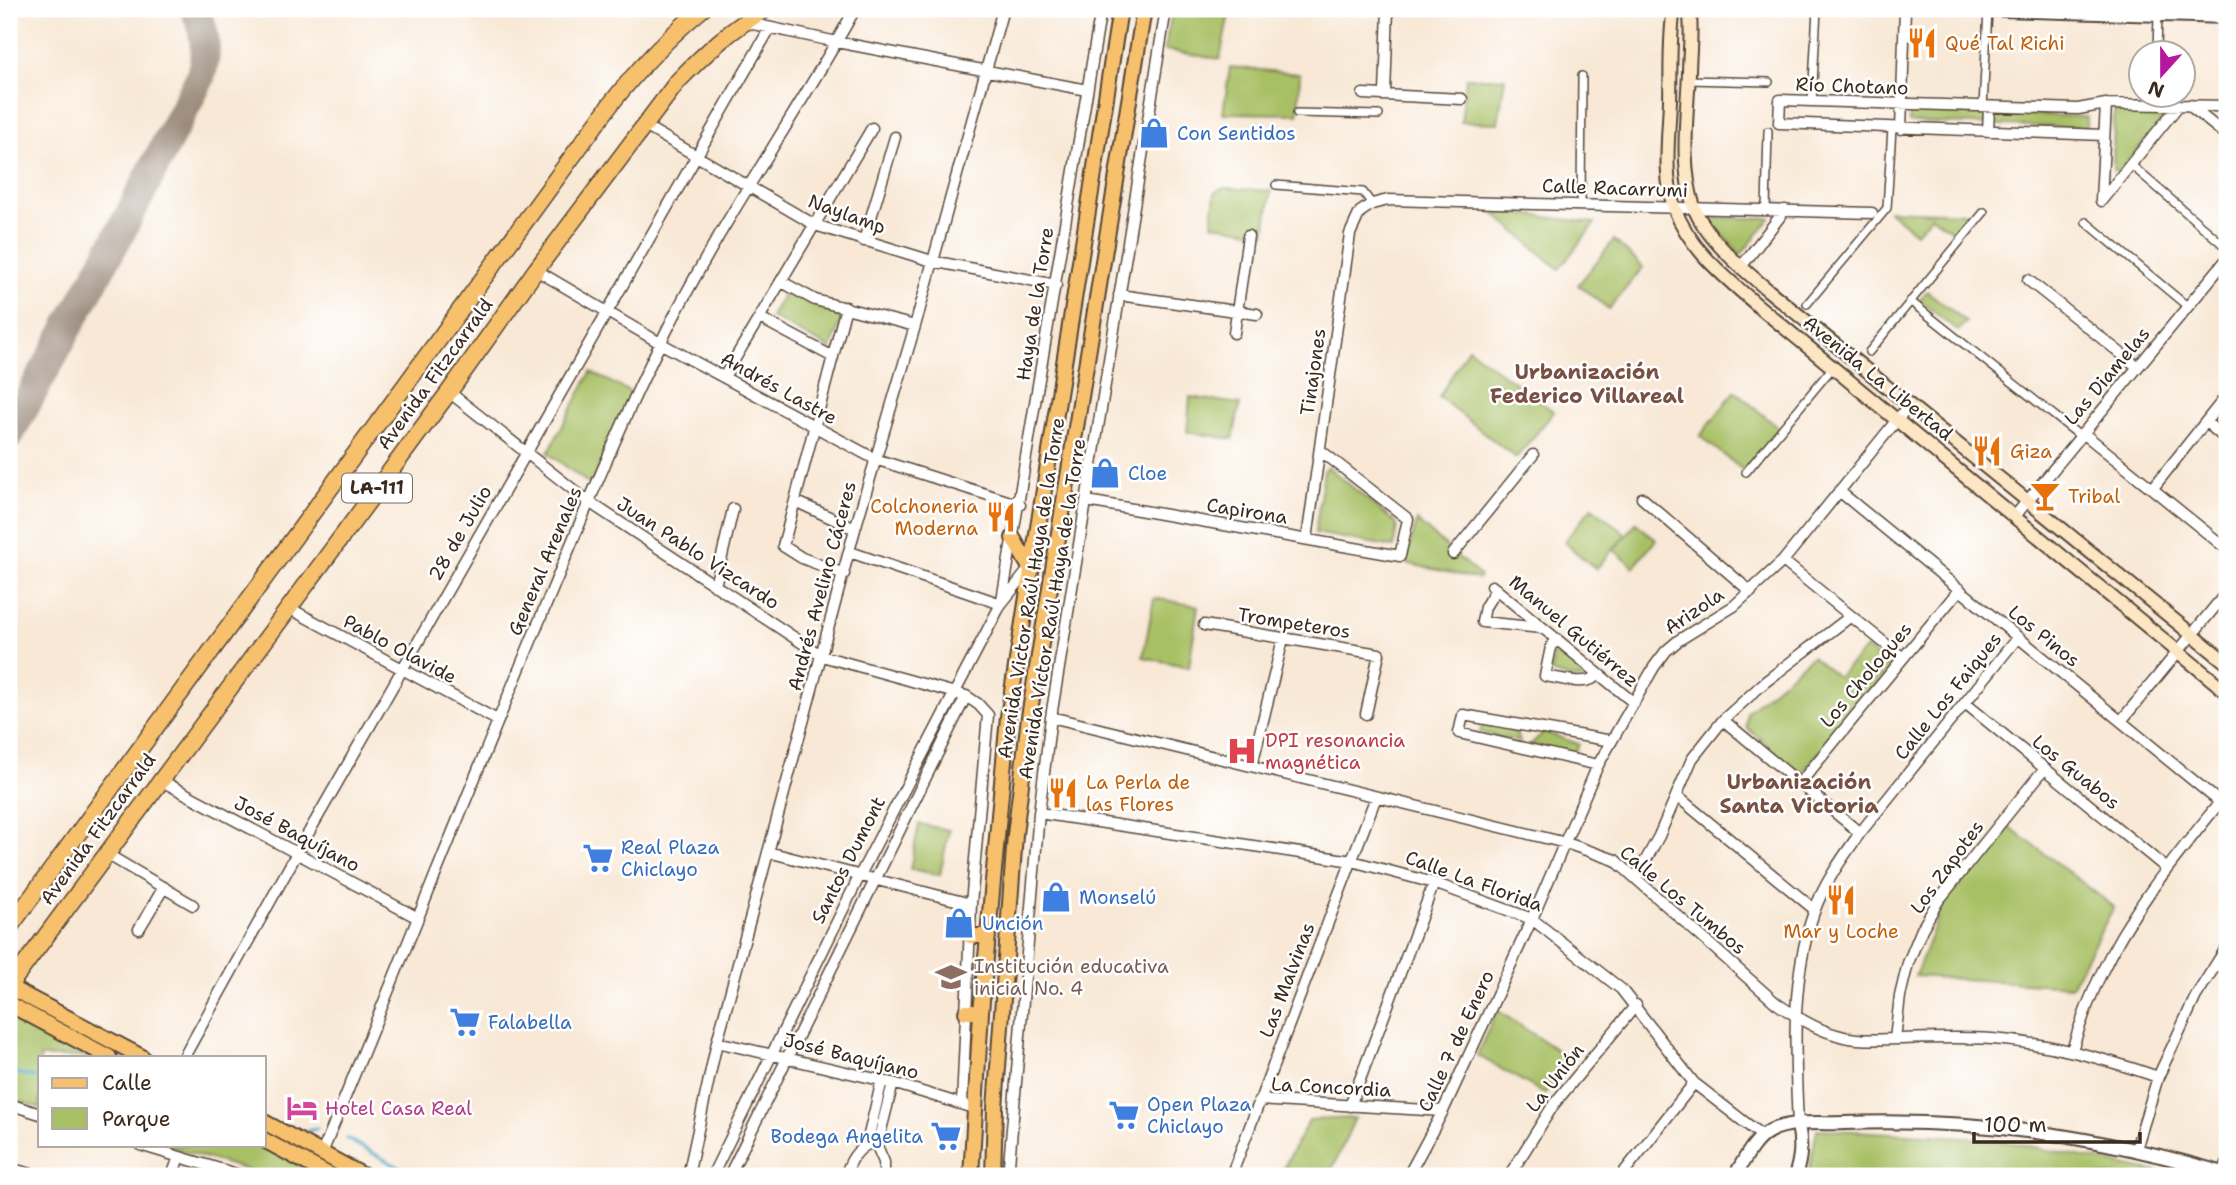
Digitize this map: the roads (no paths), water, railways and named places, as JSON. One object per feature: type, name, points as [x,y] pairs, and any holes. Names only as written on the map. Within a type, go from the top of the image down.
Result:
[{"type":"highway","name":"Avenida Fitzcarrald","points":[[9,928],[610,105],[643,64],[674,32],[702,9]]},
{"type":"highway","name":"Avenida Fitzcarrald","points":[[9,987],[105,853],[678,81],[704,54],[744,22],[766,9]]},
{"type":"main road","name":"Avenida Victor Raúl Haya de la Torre","points":[[971,1176],[969,1106],[974,1012],[987,936],[1008,717],[1120,9]]},
{"type":"main road","name":"Avenida Victor Raúl Haya de la Torre","points":[[993,1176],[996,1094],[1015,835],[1029,716],[1144,9]]},
{"type":"main road","name":"Avenida La Libertad","points":[[1674,9],[1669,166],[1674,206],[1691,240],[1705,257],[1757,305],[2227,692]]},
{"type":"main road","name":"Avenida La Libertad","points":[[1689,9],[1687,167],[1700,220],[1741,268],[2227,663]]},
{"type":"main road","points":[[1669,126],[1687,127]]},
{"type":"main road","points":[[1757,305],[1769,291]]},
{"type":"main road","points":[[1013,538],[1030,568]]},
{"type":"main road","points":[[970,936],[987,936]]},
{"type":"main road","points":[[9,987],[140,1056]]},
{"type":"main road","points":[[9,1004],[107,1056]]},
{"type":"main road","points":[[266,1123],[364,1176]]},
{"type":"main road","points":[[266,1141],[331,1176]]},
{"type":"street","name":"General Arenales","points":[[322,1153],[497,720],[660,343],[747,187],[855,9]]},
{"type":"street","name":"Andrés Avelino Cáceres","points":[[688,1176],[717,1042],[855,529],[915,326],[1003,9]]},
{"type":"street","name":"Haya de la Torre","points":[[1001,604],[1020,505],[1101,9]]},
{"type":"street","name":"Avenida Víctor Raúl Haya de la Torre","points":[[1008,1176],[1039,813],[1051,718],[1166,9]]},
{"type":"street","points":[[1385,94],[1388,9]]},
{"type":"street","points":[[1812,102],[1817,9]]},
{"type":"street","points":[[1807,304],[1887,208],[1902,106],[1905,9]]},
{"type":"street","points":[[1972,9],[2227,17]]},
{"type":"street","points":[[1988,131],[1986,107],[1989,10]]},
{"type":"street","points":[[2157,38],[2158,14]]},
{"type":"street","points":[[744,22],[1087,90]]},
{"type":"street","name":"28 de Julio","points":[[185,1056],[297,853],[771,28]]},
{"type":"street","points":[[1581,204],[1582,76]]},
{"type":"street","points":[[1688,80],[1769,82]]},
{"type":"street","points":[[1363,94],[1462,99]]},
{"type":"street","name":"Río Chotano","points":[[2104,135],[1779,123],[1780,100],[1902,106],[2078,109],[2128,102]]},
{"type":"street","points":[[2106,104],[2101,201],[2130,164],[2181,108]]},
{"type":"street","name":"Río Chotano","points":[[2198,105],[2227,106]]},
{"type":"street","points":[[2188,108],[2227,136]]},
{"type":"street","points":[[1297,113],[1378,115]]},
{"type":"street","name":"Naylamp","points":[[645,126],[815,225],[932,261],[1056,285]]},
{"type":"street","points":[[724,377],[872,128]]},
{"type":"street","points":[[1766,209],[1768,131]]},
{"type":"street","points":[[864,240],[895,137]]},
{"type":"street","points":[[2130,164],[2227,248]]},
{"type":"street","points":[[1276,185],[1363,192],[1372,204]]},
{"type":"street","name":"Calle Racarrumi","points":[[1360,212],[1372,204],[1388,200],[1872,213]]},
{"type":"street","points":[[1741,268],[1786,210]]},
{"type":"street","name":"Tinajones","points":[[1307,538],[1350,234],[1360,212]]},
{"type":"street","points":[[1869,352],[1984,212]]},
{"type":"street","points":[[2087,222],[2187,306]]},
{"type":"street","points":[[1234,332],[1248,236]]},
{"type":"street","name":"Las Diamelas","points":[[2015,516],[2227,260]]},
{"type":"street","name":"Andrés Lastre","points":[[536,270],[660,343],[875,459],[1020,505]]},
{"type":"street","points":[[2028,280],[2138,367]]},
{"type":"street","points":[[782,282],[815,300],[915,326]]},
{"type":"street","points":[[1119,295],[1257,314]]},
{"type":"street","points":[[1910,301],[2153,488],[2227,550]]},
{"type":"street","points":[[844,573],[802,558],[783,546],[846,307]]},
{"type":"street","points":[[760,318],[833,356]]},
{"type":"street","points":[[1746,472],[1833,367]]},
{"type":"street","name":"Juan Pablo Vizcardo","points":[[449,392],[589,502],[822,656],[955,692],[978,704],[988,715],[971,904]]},
{"type":"street","points":[[2153,488],[2227,395]]},
{"type":"street","name":"Arizola","points":[[1532,919],[1598,765],[1654,667],[1679,640],[1734,606],[1783,561],[1909,405]]},
{"type":"street","points":[[2206,422],[2227,440]]},
{"type":"street","name":"Capirona","points":[[1087,501],[1400,556],[1408,519],[1320,450]]},
{"type":"street","points":[[1453,554],[1534,455]]},
{"type":"street","name":"Los Pinos","points":[[1839,491],[2224,805]]},
{"type":"street","points":[[1643,498],[1751,592]]},
{"type":"street","points":[[795,501],[855,529]]},
{"type":"street","points":[[715,586],[733,509]]},
{"type":"street","points":[[850,552],[1001,604]]},
{"type":"street","points":[[1783,561],[1903,658]]},
{"type":"street","name":"Santos Dumont","points":[[712,1176],[770,1053],[1001,604],[1030,568]]},
{"type":"street","name":"Manuel Gutiérrez","points":[[1543,628],[1482,621],[1494,587],[1633,703]]},
{"type":"street","name":"Los Choloques","points":[[1800,783],[1959,589]]},
{"type":"street","points":[[2122,721],[2227,592]]},
{"type":"street","name":"Pablo Olavide","points":[[287,607],[497,720]]},
{"type":"street","points":[[1636,878],[1659,836],[1692,759],[1723,720],[1765,682],[1851,616]]},
{"type":"street","name":"Trompeteros","points":[[1204,625],[1379,654],[1366,714]]},
{"type":"street","name":"Calle Los Faiques","points":[[1798,1125],[1794,1040],[1801,965],[1815,910],[1839,864],[1860,833],[2018,637]]},
{"type":"street","points":[[1252,765],[1283,639]]},
{"type":"street","points":[[1556,639],[1551,647],[1545,676],[1587,682],[1599,674]]},
{"type":"street","name":"Santos Dumont","points":[[729,1176],[967,696]]},
{"type":"street","name":"Los Guabos","points":[[1965,703],[2166,868]]},
{"type":"street","points":[[1598,765],[1459,733],[1463,715],[1612,741]]},
{"type":"street","name":"Calle Los Tumbos","points":[[1051,718],[1566,843],[1615,860],[1776,1003],[1796,1016],[1838,1035],[1870,1040],[1992,1039],[2072,1050],[2158,1077]]},
{"type":"street","points":[[1723,720],[1860,833]]},
{"type":"street","points":[[1521,746],[1534,727]]},
{"type":"street","name":"Los Zapotes","points":[[1895,1039],[1908,963],[1938,901],[2044,769]]},
{"type":"street","name":"José Baquíjano","points":[[160,780],[418,918]]},
{"type":"street","points":[[1677,796],[1815,910]]},
{"type":"street","name":"Las Malvinas","points":[[1231,1176],[1376,797]]},
{"type":"street","points":[[2072,1050],[2101,974],[2143,901],[2166,868],[2224,805]]},
{"type":"street","name":"Calle La Florida","points":[[1039,813],[1352,861],[1434,883],[1532,919],[1622,989],[1695,1083],[1761,1135]]},
{"type":"street","points":[[768,852],[971,904],[974,1012]]},
{"type":"street","points":[[105,853],[193,905]]},
{"type":"street","points":[[1350,1105],[1434,883]]},
{"type":"street","points":[[139,929],[164,887]]},
{"type":"street","name":"Calle 7 de Enero","points":[[1408,1176],[1443,1111],[1532,919]]},
{"type":"street","points":[[2136,1149],[2158,1077],[2196,996],[2227,947]]},
{"type":"street","name":"La Unión","points":[[1509,1176],[1554,1104],[1636,1005]]},
{"type":"street","name":"José Baquíjano","points":[[717,1042],[888,1081],[969,1106]]},
{"type":"street","points":[[846,1176],[855,1155],[872,1144],[888,1081]]},
{"type":"street","points":[[1621,1176],[1695,1083]]},
{"type":"street","name":"La Concordia","points":[[1259,1100],[1443,1111]]},
{"type":"street","points":[[9,1104],[38,1113]]},
{"type":"street","points":[[1735,1176],[1761,1135],[1777,1128],[1877,1122],[1975,1125],[2066,1135],[2226,1170]]},
{"type":"street","points":[[1795,1176],[1801,1158],[1802,1143],[1798,1125]]},
{"type":"street","points":[[872,1144],[884,1162],[884,1176]]},
{"type":"street","points":[[143,1146],[243,1176]]},
{"type":"street","points":[[172,1176],[179,1157]]},
{"type":"street","points":[[9,1168],[38,1176]]},
{"type":"waterway","points":[[9,1072],[38,1078]]},
{"type":"waterway","points":[[303,1133],[317,1128]]},
{"type":"waterway","points":[[347,1139],[415,1176]]},
{"type":"place","name":"Qué Tal Richi","points":[[1922,43]]},
{"type":"place","name":"Con Sentidos","points":[[1154,133]]},
{"type":"place","name":"Giza","points":[[1987,451]]},
{"type":"place","name":"Cloe","points":[[1105,473]]},
{"type":"place","name":"Tribal","points":[[2045,496]]},
{"type":"place","name":"Colchoneria Moderna","points":[[1001,517]]},
{"type":"place","name":"DPI resonancia magnética","points":[[1242,751]]},
{"type":"place","name":"La Perla de las Flores","points":[[1063,793]]},
{"type":"place","name":"Real Plaza Chiclayo","points":[[598,858]]},
{"type":"place","name":"Monselú","points":[[1056,897]]},
{"type":"place","name":"Mar y Loche","points":[[1841,900]]},
{"type":"place","name":"Unción","points":[[959,923]]},
{"type":"place","name":"Institución educativa inicial No. 4","points":[[951,977]]},
{"type":"place","name":"Falabella","points":[[465,1022]]},
{"type":"place","name":"Hotel Casa Real","points":[[302,1108]]},
{"type":"place","name":"Open Plaza Chiclayo","points":[[1124,1115]]},
{"type":"place","name":"Bodega Angelita","points":[[946,1136]]},
{"type":"district","name":"Urbanización Federico Villareal","points":[[1587,384]]},
{"type":"district","name":"Urbanización Santa Victoria","points":[[1799,794]]}]
